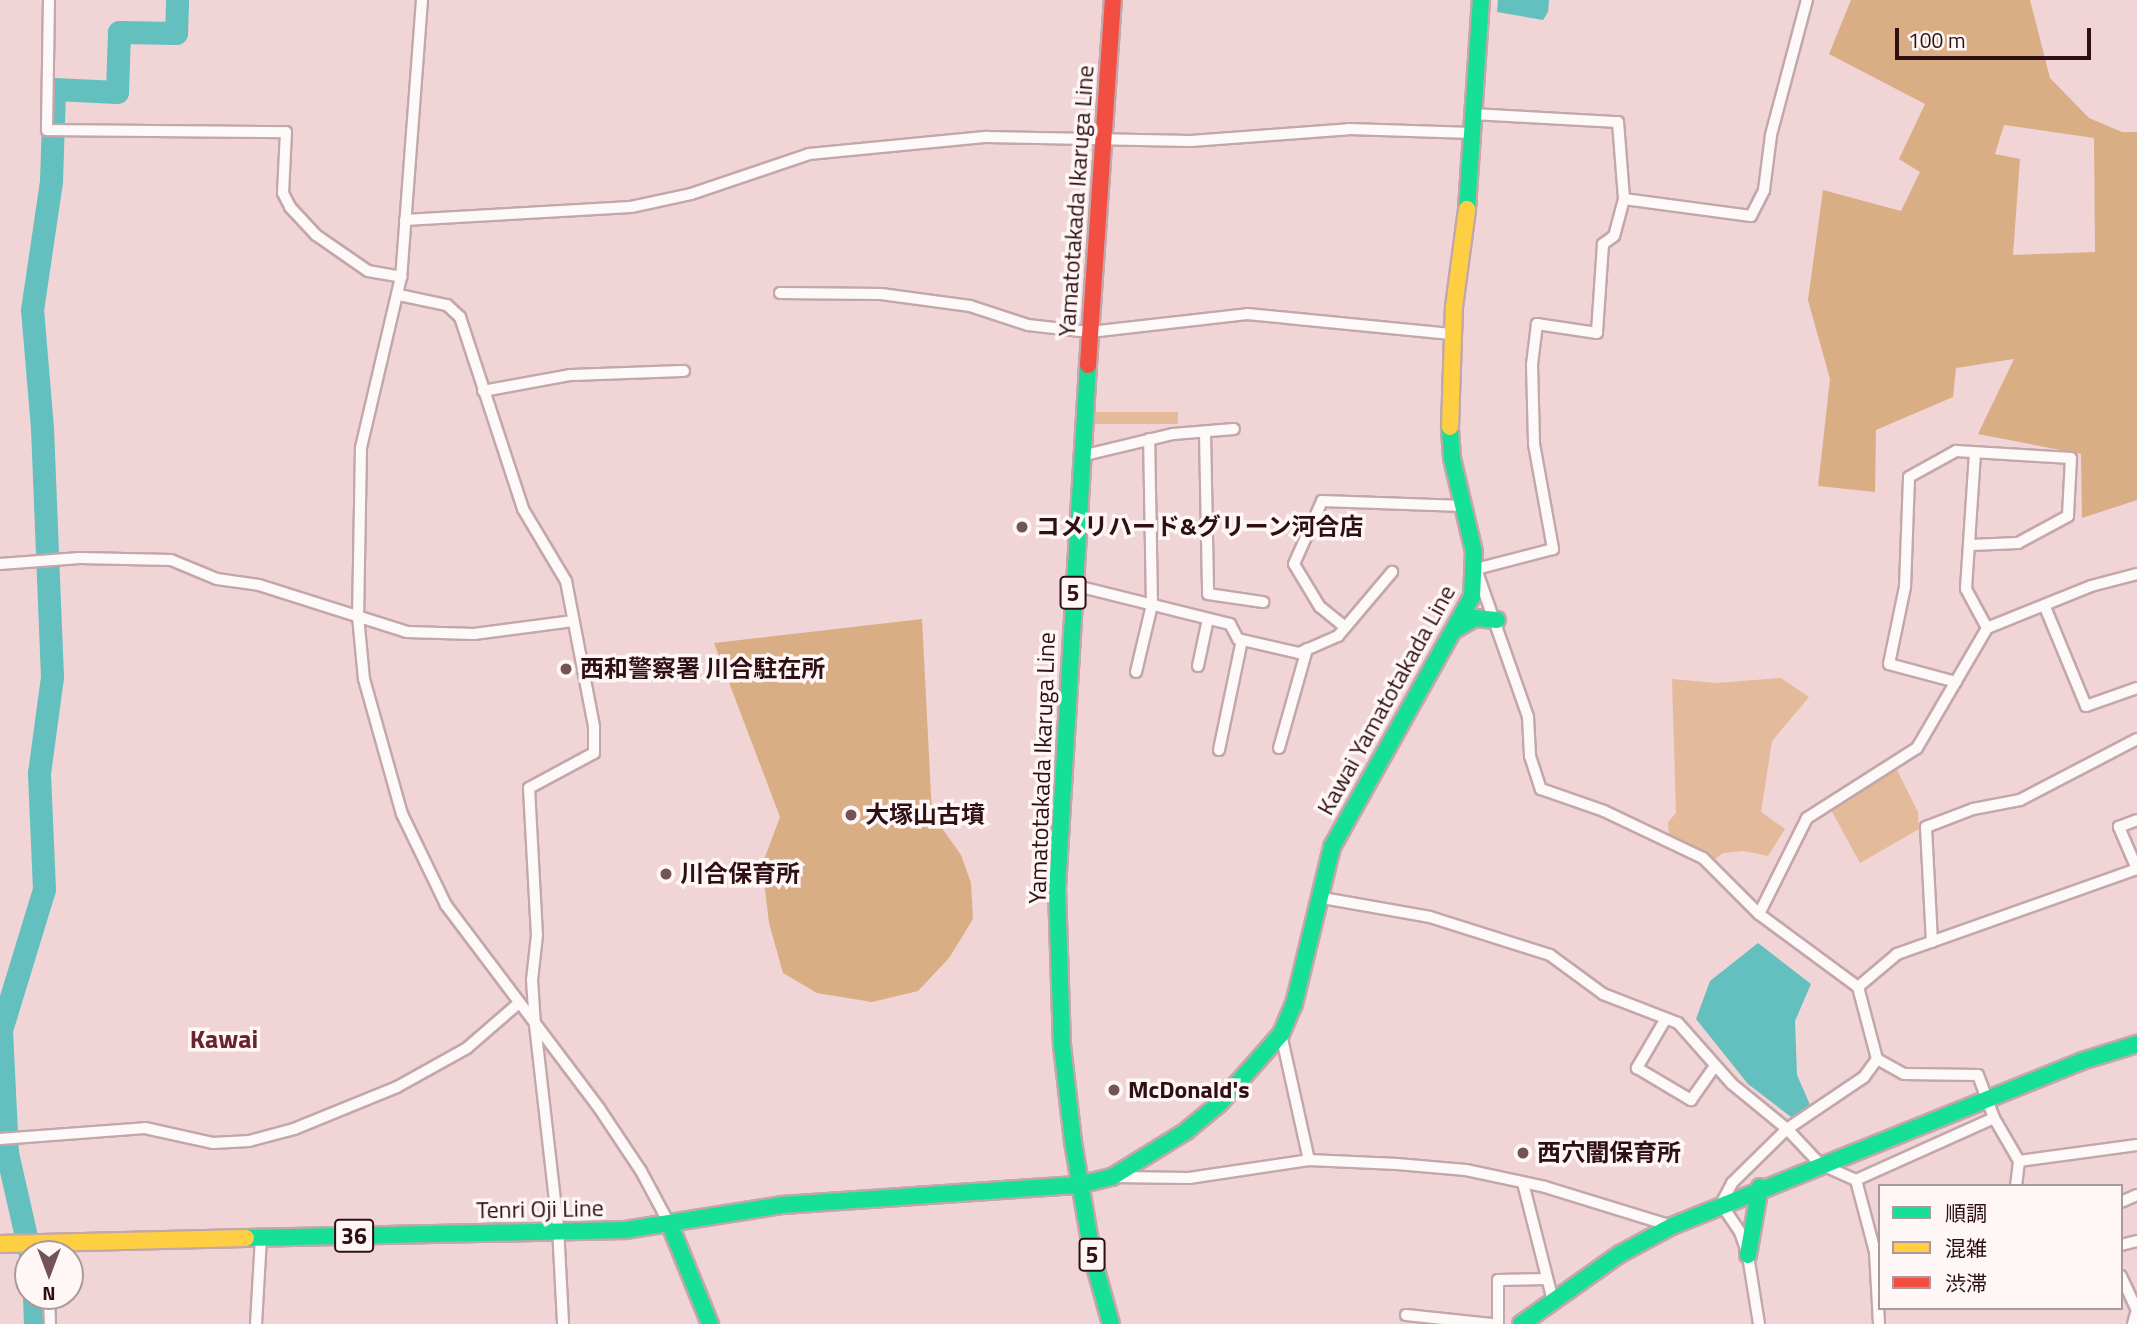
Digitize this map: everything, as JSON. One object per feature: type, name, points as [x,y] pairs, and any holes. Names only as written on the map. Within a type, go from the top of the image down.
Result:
[{"type":"main road","name":"Yamatotakada Ikaruga Line","points":[[1111,1324],[1079,1185],[1062,1045],[1057,888],[1073,585],[1113,0]]},
{"type":"main road","name":"Kawai Yamatotakada Line","points":[[1079,1185],[1112,1177],[1206,1116],[1281,1034],[1294,1004],[1317,897],[1342,827],[1472,597],[1476,569],[1449,432],[1451,334],[1470,190],[1481,0]]},
{"type":"main road","points":[[1452,632],[1475,618],[1497,620]]},
{"type":"main road","points":[[1521,1324],[1672,1226],[1760,1187],[1986,1099],[2137,1044]]},
{"type":"main road","name":"Tenri Oji Line","points":[[84,1245],[261,1238],[559,1232],[670,1225],[783,1205],[1079,1185]]},
{"type":"main road","points":[[1748,1255],[1760,1187]]},
{"type":"main road","points":[[670,1225],[710,1324]]},
{"type":"street","points":[[49,0],[47,130],[286,132],[283,193],[290,207],[316,235],[368,271],[401,277]]},
{"type":"street","points":[[422,0],[399,295],[361,448],[358,616],[364,679],[402,814],[446,905],[641,1171],[670,1225]]},
{"type":"street","points":[[1624,199],[1751,216],[1764,190],[1771,135],[1807,0]]},
{"type":"street","points":[[1473,114],[1618,122],[1624,199],[1614,236],[1603,244],[1597,333],[1537,324],[1532,365],[1534,444],[1553,550],[1476,569],[1497,620],[1528,717],[1530,757],[1541,789],[1604,811],[1703,858],[1759,914],[1858,987],[1877,1059],[1904,1074],[1978,1075],[1994,1118],[2019,1161],[2016,1184]]},
{"type":"street","points":[[405,220],[631,207],[691,194],[809,154],[987,137],[1103,141],[1226,140],[1357,129],[1472,133]]},
{"type":"street","points":[[780,293],[881,293],[970,306],[1028,324],[1090,332],[1247,314],[1451,334]]},
{"type":"street","points":[[399,295],[447,305],[460,317],[523,509],[566,581],[594,727],[594,753],[529,788],[537,935],[532,980],[559,1232],[564,1324]]},
{"type":"street","points":[[483,391],[570,375],[684,371]]},
{"type":"street","points":[[1082,456],[1149,439],[1234,429]]},
{"type":"street","points":[[1205,432],[1208,594],[1263,602]]},
{"type":"street","points":[[1136,671],[1152,605],[1149,439]]},
{"type":"street","points":[[1956,682],[1889,664],[1905,587],[1909,477],[1956,451],[2071,458],[2068,516],[2018,543],[1971,545]]},
{"type":"street","points":[[1975,453],[1966,589],[1987,628]]},
{"type":"street","points":[[1345,627],[1320,607],[1294,564],[1322,501],[1463,506]]},
{"type":"street","points":[[0,564],[57,563],[80,558],[171,560],[217,579],[259,585],[407,632],[474,634],[573,621]]},
{"type":"street","points":[[1073,585],[1230,624],[1242,640],[1299,653],[1338,636],[1392,572]]},
{"type":"street","points":[[1759,914],[1807,818],[1917,748],[1987,628],[2045,607],[2091,586],[2137,575]]},
{"type":"street","points":[[2045,607],[2086,706],[2137,688]]},
{"type":"street","points":[[1198,667],[1208,619]]},
{"type":"street","points":[[1219,750],[1242,640]]},
{"type":"street","points":[[1279,748],[1307,649]]},
{"type":"street","points":[[1932,942],[1926,827],[1973,809],[2020,800],[2137,739]]},
{"type":"street","points":[[1858,987],[1897,954],[2137,869],[2119,827],[2137,820]]},
{"type":"street","points":[[1317,897],[1430,917],[1550,955],[1603,994],[1678,1023],[1715,1066],[1787,1129],[1820,1164],[1856,1180],[1994,1118]]},
{"type":"street","points":[[0,1139],[145,1128],[213,1143],[249,1141],[294,1129],[397,1087],[467,1048],[519,1003]]},
{"type":"street","points":[[1665,1020],[1637,1068],[1691,1100],[1715,1066]]},
{"type":"street","points":[[1281,1034],[1308,1160]]},
{"type":"street","points":[[1759,1324],[1748,1255],[1740,1232],[1721,1204],[1732,1182],[1787,1129],[1864,1077],[1877,1059]]},
{"type":"street","points":[[2019,1161],[2137,1144]]},
{"type":"street","points":[[1112,1177],[1189,1178],[1308,1160],[1466,1170],[1523,1183],[1672,1226]]},
{"type":"street","points":[[1856,1180],[1875,1252],[1878,1306]]},
{"type":"street","points":[[1523,1183],[1553,1301]]},
{"type":"street","points":[[256,1324],[261,1238]]},
{"type":"street","points":[[1499,1324],[1498,1280],[1548,1279]]},
{"type":"street","points":[[2123,1280],[2137,1310],[2133,1324]]},
{"type":"street","points":[[1406,1315],[1492,1324]]},
{"type":"shaded area","points":[[1851,0],[2030,0],[2050,78],[2089,118],[2122,132],[2137,132],[2137,500],[2082,518],[2081,454],[1978,434],[2014,359],[1956,368],[1953,397],[1876,430],[1875,492],[1818,486],[1830,379],[1808,300],[1823,190],[1901,211],[1920,172],[1899,159],[1925,104],[1829,54]],"holes":[[[2004,125],[2094,138],[2095,252],[2013,255],[2020,159],[1995,154]]]},
{"type":"shaded area","points":[[1094,412],[1178,412],[1178,424],[1094,424]]},
{"type":"shaded area","points":[[922,619],[932,814],[961,855],[971,883],[973,919],[949,958],[918,991],[872,1002],[817,993],[783,973],[769,923],[762,865],[780,817],[714,643]]},
{"type":"shaded area","points":[[1781,678],[1809,697],[1772,741],[1761,812],[1785,829],[1768,856],[1744,851],[1723,853],[1712,861],[1669,838],[1668,822],[1676,813],[1672,679],[1716,683]]},
{"type":"shaded area","points":[[1895,766],[1918,812],[1919,829],[1860,863],[1830,808]]},
{"type":"water","points":[[1498,0],[1549,0],[1548,12],[1543,20],[1497,12]]},
{"type":"water","points":[[1758,943],[1811,984],[1795,1021],[1797,1075],[1811,1107],[1791,1117],[1748,1084],[1696,1019],[1710,981]]},
{"type":"waterway","points":[[27,1240],[7,1153],[1,1030],[44,889],[39,773],[52,677],[42,428],[32,310],[51,181],[54,89],[117,92],[119,32],[176,33],[177,0]]},
{"type":"waterway","points":[[34,1310],[35,1324]]},
{"type":"traffic: fast","points":[[1467,209],[1481,0]]},
{"type":"traffic: fast","points":[[1088,365],[1057,888],[1062,1045],[1073,1142],[1093,1259],[1111,1324]]},
{"type":"traffic: fast","points":[[1079,1185],[1112,1177],[1185,1132],[1220,1103],[1281,1034],[1294,1004],[1332,847],[1472,597],[1474,552],[1452,458],[1450,427]]},
{"type":"traffic: fast","points":[[1454,630],[1475,618],[1497,620]]},
{"type":"traffic: fast","points":[[1521,1324],[1620,1254],[1672,1226],[2082,1061],[2137,1044]]},
{"type":"traffic: fast","points":[[246,1238],[625,1230],[783,1205],[1079,1185]]},
{"type":"traffic: fast","points":[[1748,1255],[1760,1187]]},
{"type":"traffic: fast","points":[[670,1225],[710,1324]]},
{"type":"traffic: slow","points":[[1450,427],[1454,307],[1467,209]]},
{"type":"traffic: slow","points":[[0,1244],[246,1238]]},
{"type":"traffic: jam","points":[[1088,365],[1113,0]]},
{"type":"place","name":"コメリハード&グリーン河合店","points":[[1022,527]]},
{"type":"place","name":"西和警察署 川合駐在所","points":[[566,669]]},
{"type":"place","name":"大塚山古墳","points":[[851,815]]},
{"type":"place","name":"川合保育所","points":[[666,874]]},
{"type":"place","name":"McDonald's","points":[[1114,1090]]},
{"type":"place","name":"西穴闇保育所","points":[[1523,1153]]},
{"type":"district","name":"Kawai","points":[[224,1039]]}]
